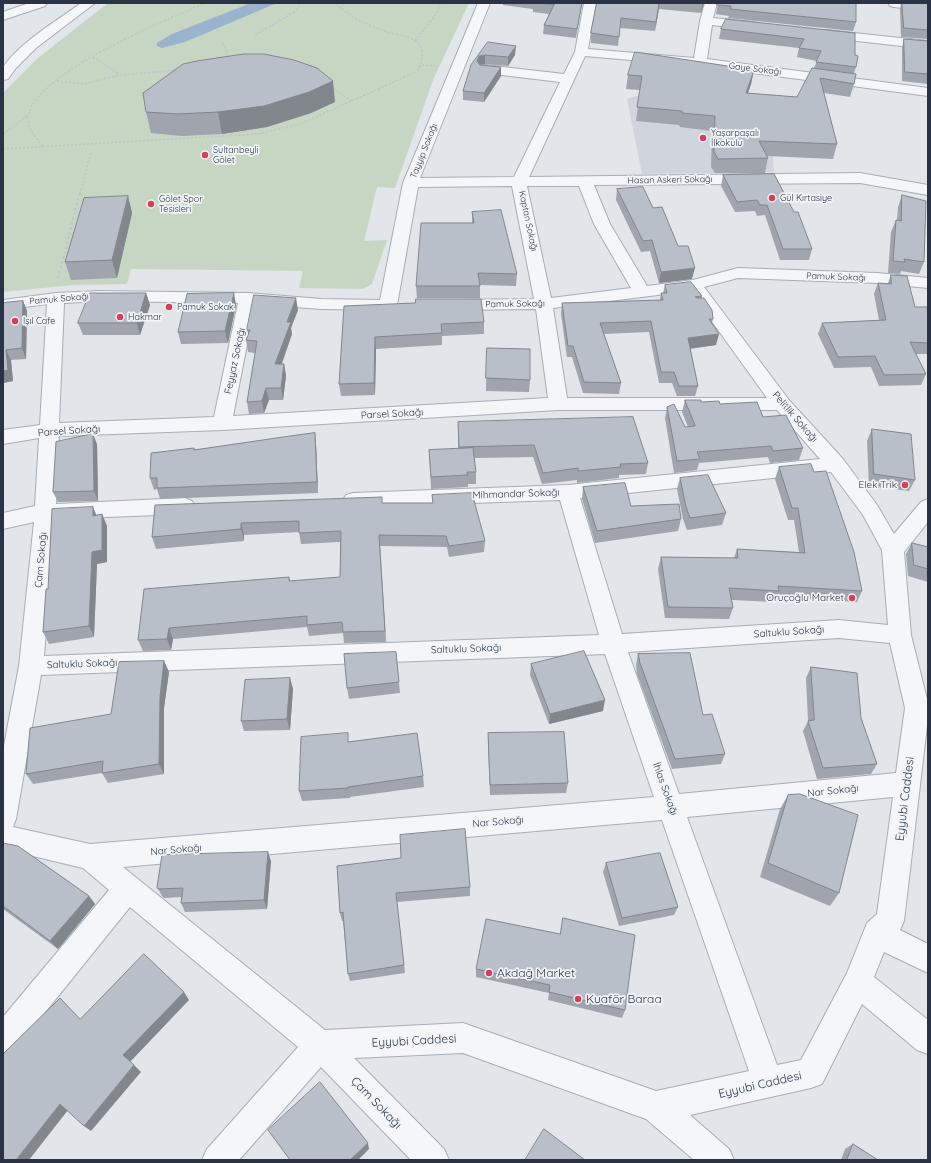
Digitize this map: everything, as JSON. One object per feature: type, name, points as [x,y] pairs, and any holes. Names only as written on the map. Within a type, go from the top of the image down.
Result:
[{"type":"street","points":[[3,16],[40,3]]},
{"type":"street","points":[[3,76],[7,65],[48,32],[89,3]]},
{"type":"street","name":"Tayyip Sokağı","points":[[396,305],[410,183],[484,3]]},
{"type":"street","name":"Kaptan Sokağı","points":[[558,404],[544,304],[519,182],[581,52],[590,3]]},
{"type":"street","points":[[700,62],[706,21],[711,3]]},
{"type":"street","points":[[894,3],[928,7]]},
{"type":"street","points":[[706,21],[762,27]]},
{"type":"street","points":[[817,33],[928,45]]},
{"type":"street","name":"Gaye Sokağı","points":[[581,52],[700,62],[928,92]]},
{"type":"street","points":[[485,69],[568,79]]},
{"type":"street","name":"Hasan Askeri Sokağı","points":[[410,183],[860,178],[928,190]]},
{"type":"street","points":[[585,181],[601,221],[642,292]]},
{"type":"street","name":"Pamuk Sokağı","points":[[435,305],[544,304],[694,285],[738,273],[877,278],[928,283]]},
{"type":"street","name":"Pelitlik Sokağı","points":[[694,285],[782,404],[836,464],[870,510],[893,550]]},
{"type":"street","name":"Pamuk Sokağı","points":[[3,305],[56,298],[100,296],[248,298],[354,306],[396,305]]},
{"type":"street","name":"Çam Sokağı","points":[[3,819],[31,666],[45,512],[56,298]]},
{"type":"street","name":"Feyyaz Sokağı","points":[[222,423],[248,298]]},
{"type":"street","name":"Parsel Sokağı","points":[[3,437],[50,430],[222,423],[558,404],[782,404]]},
{"type":"street","name":"Mihmandar Sokağı","points":[[338,501],[568,492],[836,464]]},
{"type":"street","name":"İhlas Sokağı","points":[[568,492],[613,644],[672,807],[768,1083]]},
{"type":"street","points":[[3,521],[45,512],[204,506]]},
{"type":"street","points":[[893,550],[928,507]]},
{"type":"street","name":"Eyyubi Caddesi","points":[[320,1045],[463,1038],[656,1107],[811,1073],[858,982],[876,933],[890,921],[906,784],[923,712],[900,635],[893,550]]},
{"type":"street","name":"Saltuklu Sokağı","points":[[31,666],[613,644],[839,629],[900,635]]},
{"type":"street","name":"Nar Sokağı","points":[[90,857],[672,807],[906,784]]},
{"type":"street","points":[[3,837],[90,857]]},
{"type":"street","name":"Çam Sokağı","points":[[90,857],[320,1045],[433,1160]]},
{"type":"street","points":[[3,1040],[127,888]]},
{"type":"street","points":[[876,933],[928,959]]},
{"type":"street","points":[[858,982],[928,1039]]},
{"type":"street","points":[[218,1160],[320,1045]]},
{"type":"street","points":[[656,1107],[718,1160]]},
{"type":"path","points":[[3,134],[29,115],[35,103],[57,81],[93,57],[153,24],[206,3]]},
{"type":"path","points":[[254,35],[289,16],[299,7],[301,3]]},
{"type":"path","points":[[3,149],[258,134],[283,130],[418,72],[423,59],[422,51],[415,41],[359,20],[342,11],[336,3]]},
{"type":"path","points":[[342,11],[343,3]]},
{"type":"path","points":[[415,41],[437,13],[440,3]]},
{"type":"path","points":[[223,43],[229,60]]},
{"type":"path","points":[[93,57],[120,74]]},
{"type":"path","points":[[57,81],[84,84],[120,74],[185,69]]},
{"type":"path","points":[[332,88],[352,101]]},
{"type":"path","points":[[29,115],[30,128],[34,136],[44,146]]},
{"type":"path","points":[[56,298],[56,283],[91,152]]},
{"type":"shaded area","name":"Yaşarpaşalı İlkokulu","points":[[639,95],[769,105],[774,172],[642,174],[627,99]]},
{"type":"green space","name":"Sultanbeyli Gölet","points":[[108,3],[469,3],[433,80],[395,188],[377,187],[364,241],[387,240],[372,284],[363,289],[299,288],[303,271],[131,269],[127,284],[73,285],[3,292],[3,93],[38,58]]},
{"type":"water","points":[[251,3],[277,3],[185,42],[162,48],[157,46],[157,43],[172,34]]},
{"type":"building","points":[[537,3],[582,3],[577,29],[544,25],[554,5]]},
{"type":"building","points":[[597,3],[659,3],[656,22],[621,18],[619,37],[591,33]]},
{"type":"building","points":[[718,3],[856,3],[856,22],[730,9],[731,6],[717,5]]},
{"type":"building","points":[[902,3],[928,3],[928,30],[904,28]]},
{"type":"building","points":[[726,19],[855,33],[855,55],[858,56],[856,67],[816,62],[821,51],[799,48],[804,39],[721,29]]},
{"type":"building","points":[[904,39],[928,41],[928,74],[905,72]]},
{"type":"building","points":[[488,42],[516,46],[508,57],[485,55],[479,56],[477,61],[480,65],[501,67],[484,93],[463,91],[471,65]]},
{"type":"building","points":[[635,52],[754,70],[746,93],[797,97],[812,68],[856,74],[854,84],[820,78],[837,144],[759,141],[768,158],[718,159],[714,152],[715,116],[637,107],[642,76],[628,75]]},
{"type":"building","points":[[244,54],[264,54],[294,60],[317,68],[333,81],[309,92],[264,106],[218,112],[178,114],[146,112],[143,93],[183,64]]},
{"type":"building","points":[[774,174],[794,212],[798,212],[812,249],[783,249],[767,205],[760,205],[757,200],[737,202],[723,175]]},
{"type":"building","points":[[643,187],[653,208],[662,207],[678,246],[688,246],[695,268],[661,272],[652,240],[643,241],[617,189]]},
{"type":"building","points":[[902,195],[926,201],[924,262],[904,259],[905,262],[893,261],[896,220],[901,221]]},
{"type":"building","points":[[128,196],[112,260],[65,262],[84,198]]},
{"type":"building","points":[[501,210],[517,274],[478,273],[480,286],[416,286],[421,223],[474,223],[472,212]]},
{"type":"building","points":[[891,275],[907,276],[915,307],[928,307],[928,343],[910,342],[926,374],[884,375],[875,356],[838,357],[822,323],[886,320],[878,283],[891,284]]},
{"type":"building","points":[[691,282],[702,296],[695,297],[704,298],[712,310],[713,319],[709,319],[719,334],[688,338],[698,386],[679,386],[674,372],[661,372],[651,321],[600,323],[621,383],[584,382],[573,346],[568,346],[562,303],[663,300],[661,293],[667,293],[665,285]]},
{"type":"building","points":[[90,293],[146,293],[137,323],[78,323]]},
{"type":"building","points":[[234,293],[225,331],[178,332],[187,294]]},
{"type":"building","points":[[254,295],[296,298],[287,322],[291,322],[275,364],[284,364],[281,388],[266,388],[262,401],[247,402],[257,341],[246,340],[250,330],[247,330]]},
{"type":"building","points":[[416,299],[481,299],[484,322],[441,324],[442,333],[375,337],[374,383],[339,384],[344,306],[415,303]]},
{"type":"building","points":[[23,301],[22,348],[6,350],[8,370],[3,371],[3,303]]},
{"type":"building","points":[[487,348],[530,349],[530,380],[486,378]]},
{"type":"building","points":[[685,400],[701,400],[701,402],[719,401],[720,404],[757,402],[763,417],[786,415],[803,448],[773,451],[771,446],[697,452],[700,459],[677,461],[667,407],[674,404],[685,427],[695,426]]},
{"type":"building","points":[[633,417],[648,463],[620,464],[621,467],[578,471],[578,468],[543,473],[534,445],[459,447],[458,422]]},
{"type":"building","points":[[872,429],[911,434],[915,480],[874,474]]},
{"type":"building","points":[[315,433],[317,482],[157,488],[157,478],[150,478],[151,453],[194,448],[194,450]]},
{"type":"building","points":[[93,434],[94,491],[53,492],[56,442]]},
{"type":"building","points":[[473,448],[476,472],[467,472],[468,475],[431,477],[429,450]]},
{"type":"building","points":[[811,464],[814,472],[826,471],[854,552],[862,591],[778,586],[779,591],[729,588],[733,608],[668,607],[661,557],[738,558],[737,549],[805,553],[798,508],[792,508],[779,467]]},
{"type":"building","points":[[708,475],[726,513],[690,518],[686,507],[680,478]]},
{"type":"building","points":[[625,483],[631,506],[679,504],[681,519],[597,531],[583,487]]},
{"type":"building","points":[[472,493],[485,541],[449,546],[446,536],[379,535],[385,631],[343,632],[342,622],[307,625],[307,616],[169,628],[167,639],[138,640],[144,589],[289,577],[289,581],[340,577],[341,531],[299,533],[299,521],[241,523],[241,529],[152,537],[155,505],[382,497],[382,503],[433,503],[432,495]]},
{"type":"building","points":[[93,507],[93,516],[102,514],[102,550],[92,552],[89,626],[43,632],[46,589],[48,589],[52,509]]},
{"type":"building","points":[[912,543],[928,547],[928,569],[914,565]]},
{"type":"building","points":[[584,651],[605,700],[550,714],[531,664]]},
{"type":"building","points":[[396,652],[399,682],[347,688],[344,654]]},
{"type":"building","points":[[690,653],[703,715],[712,714],[725,754],[675,759],[638,654]]},
{"type":"building","points":[[164,661],[160,697],[159,764],[102,773],[103,761],[26,774],[30,728],[111,714],[119,662]]},
{"type":"building","points":[[811,667],[857,673],[861,718],[877,764],[823,768],[808,721],[814,720]]},
{"type":"building","points":[[290,678],[287,719],[241,721],[245,680]]},
{"type":"building","points":[[564,732],[568,783],[490,785],[488,733]]},
{"type":"building","points":[[348,733],[348,742],[417,733],[423,776],[348,788],[299,791],[301,737]]},
{"type":"building","points":[[800,794],[858,815],[839,893],[768,863],[788,795]]},
{"type":"building","points":[[465,829],[470,887],[396,893],[404,965],[348,974],[343,912],[340,913],[337,866],[401,858],[400,835]]},
{"type":"building","points":[[3,843],[18,846],[89,896],[50,941],[3,906]]},
{"type":"building","points":[[268,852],[264,900],[181,903],[183,888],[158,889],[157,887],[162,855]]},
{"type":"building","points":[[660,853],[678,907],[622,918],[606,863]]},
{"type":"building","points":[[563,918],[635,935],[625,1010],[549,992],[550,985],[476,969],[486,919],[560,934]]},
{"type":"building","points":[[144,954],[184,992],[123,1055],[134,1065],[84,1126],[60,1104],[16,1160],[3,1160],[3,1054],[60,998],[80,1019]]},
{"type":"building","points":[[320,1082],[368,1143],[350,1160],[290,1160],[268,1130]]},
{"type":"building","points":[[544,1129],[585,1160],[525,1160]]},
{"type":"building","points":[[853,1144],[878,1160],[847,1160]]},
{"type":"place","name":"Yaşarpaşalı İlkokulu","points":[[703,138]]},
{"type":"place","name":"Sultanbeyli Gölet","points":[[205,155]]},
{"type":"place","name":"Gül Kırtasiye","points":[[772,198]]},
{"type":"place","name":"Gölet Spor Tesisleri","points":[[151,204]]},
{"type":"place","name":"Pamuk Sokak","points":[[169,307]]},
{"type":"place","name":"Hakmar","points":[[120,317]]},
{"type":"place","name":"Işıl Cafe","points":[[15,321]]},
{"type":"place","name":"Elek Trik","points":[[905,485]]},
{"type":"place","name":"Oruçoğlu Market","points":[[852,598]]},
{"type":"place","name":"Akdağ Market","points":[[489,973]]},
{"type":"place","name":"Kuaför Baraa","points":[[578,999]]}]
